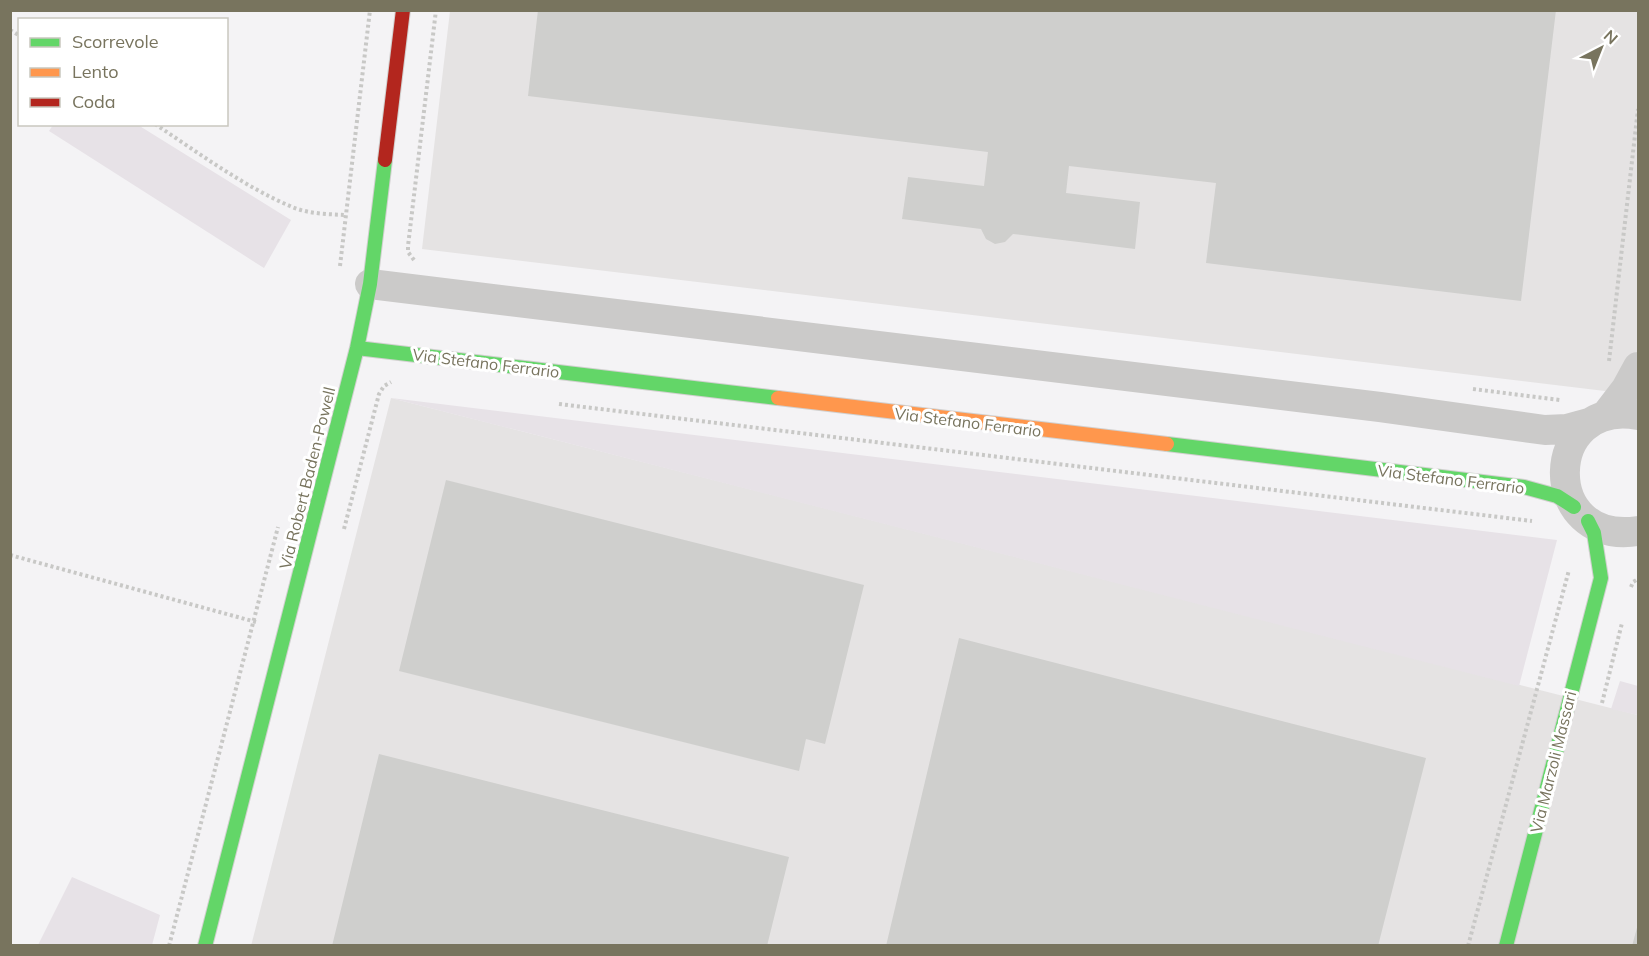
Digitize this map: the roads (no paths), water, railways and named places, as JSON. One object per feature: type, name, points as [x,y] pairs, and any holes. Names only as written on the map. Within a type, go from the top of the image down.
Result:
[{"type":"street","name":"Via Robert Baden-Powell","points":[[205,945],[357,348],[370,284],[404,10]]},
{"type":"street","points":[[370,284],[1346,403],[1532,428],[1556,430],[1625,413],[1638,415]]},
{"type":"street","name":"Via Stefano Ferrario","points":[[357,348],[1524,488],[1564,498],[1581,514]]},
{"type":"street","points":[[1638,367],[1626,389],[1598,419],[1576,436],[1567,453],[1564,471],[1566,490],[1581,514],[1604,530],[1623,533],[1638,532]]},
{"type":"street","name":"Via Marzoli Massari","points":[[1506,945],[1600,578],[1594,533],[1581,514]]},
{"type":"street","name":"Via Marzoli Massari","points":[[1600,578],[1624,546],[1638,532]]}]
